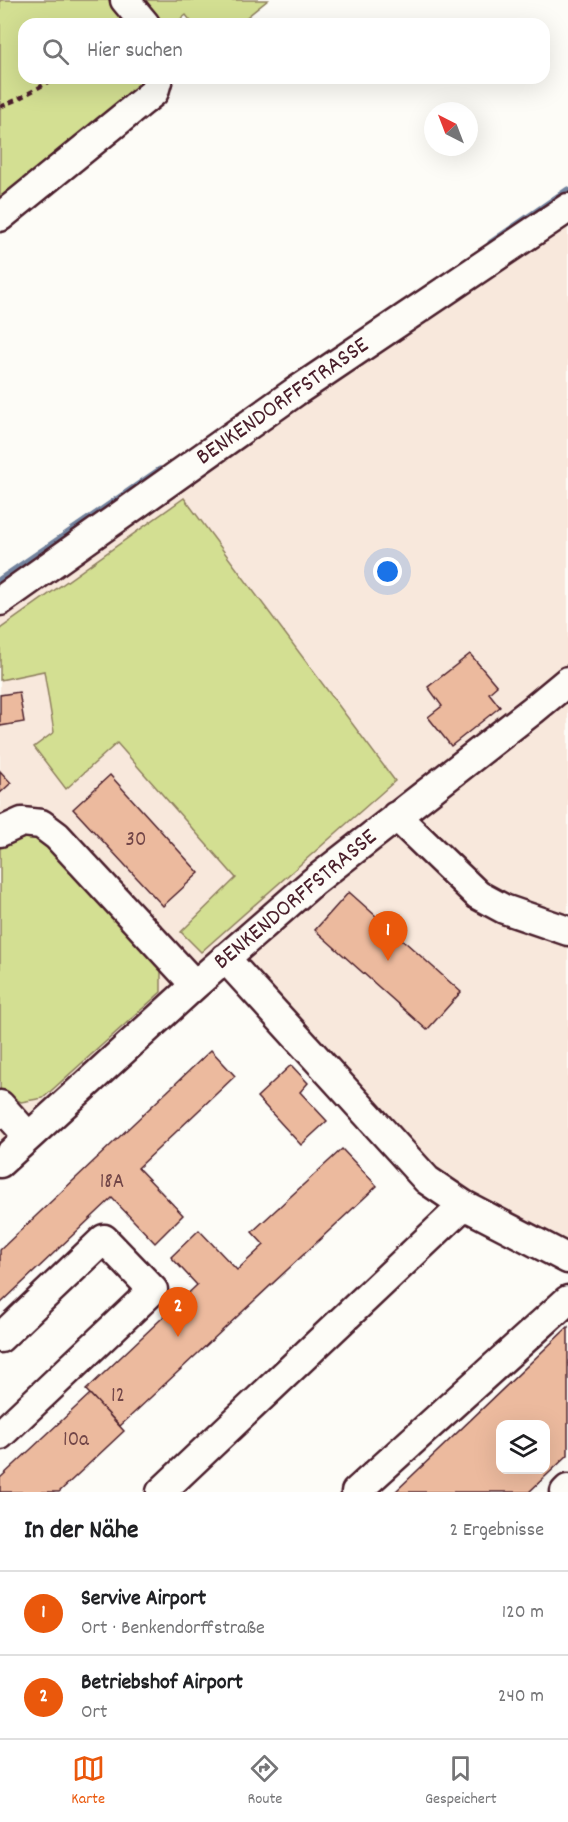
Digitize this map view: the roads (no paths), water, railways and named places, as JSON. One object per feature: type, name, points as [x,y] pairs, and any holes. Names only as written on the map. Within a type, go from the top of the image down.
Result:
[{"type":"street","points":[[125,0],[140,18]]},
{"type":"street","points":[[0,217],[154,92],[156,84]]},
{"type":"street","name":"BENKENDORFFSTRASSE","points":[[0,601],[295,392],[568,208]]},
{"type":"street","name":"BENKENDORFFSTRASSE","points":[[0,1163],[225,958],[313,882],[568,681]]},
{"type":"street","name":"BENKENDORFFSTRASSE","points":[[396,816],[478,895],[504,909],[568,931]]},
{"type":"street","name":"BENKENDORFFSTRASSE","points":[[0,832],[22,822],[41,824],[57,836],[195,985]]},
{"type":"street","points":[[225,958],[427,1180],[464,1205],[568,1259]]},
{"type":"street","points":[[0,1105],[28,1136]]},
{"type":"street","points":[[161,1492],[464,1205]]},
{"type":"street","points":[[0,1435],[153,1290],[104,1239],[2,1331]]},
{"type":"street","points":[[356,1492],[568,1299]]},
{"type":"waterway","points":[[491,243],[568,190]]},
{"type":"waterway","points":[[0,580],[160,470]]},
{"type":"place","name":"Servive Airport","points":[[388,961]]},
{"type":"place","name":"Betriebshof Airport","points":[[178,1337]]}]
